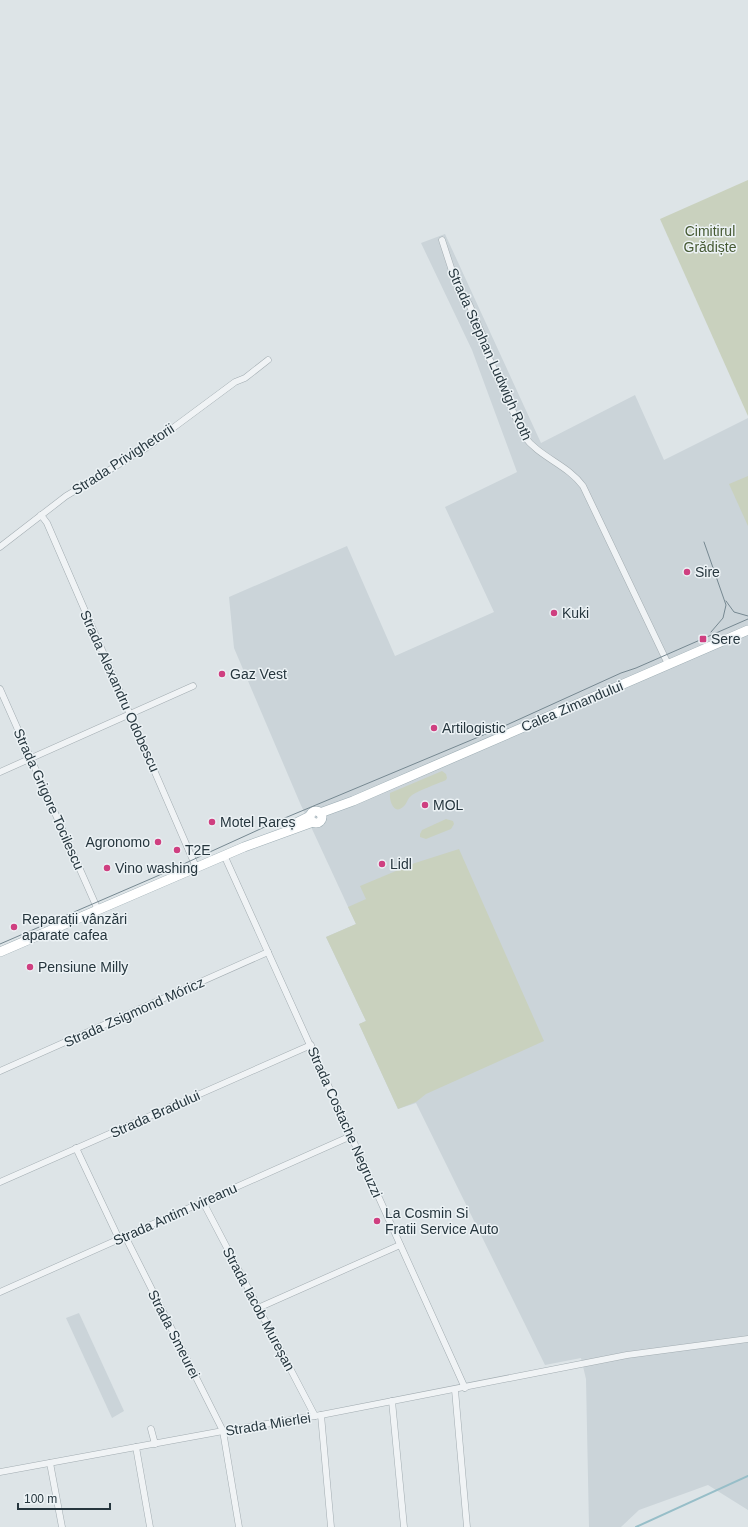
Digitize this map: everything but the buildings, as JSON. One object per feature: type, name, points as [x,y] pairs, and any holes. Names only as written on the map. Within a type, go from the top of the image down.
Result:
[{"type":"main road","name":"Calea Zimandului","points":[[0,952],[224,855],[312,819],[314,812],[321,815],[748,630]]},
{"type":"street","name":"Strada Stephan Ludwigh Roth","points":[[442,240],[454,277],[469,304],[484,339],[489,358],[524,436],[530,445],[573,475],[583,486],[668,664]]},
{"type":"street","name":"Strada Privighetorii","points":[[0,547],[66,496],[146,448],[235,382],[249,375],[268,360]]},
{"type":"street","name":"Strada Alexandru Odobescu","points":[[42,516],[47,523],[131,714],[196,868]]},
{"type":"street","points":[[0,772],[193,686]]},
{"type":"street","name":"Strada Grigore Tocilescu","points":[[0,688],[98,910]]},
{"type":"street","name":"Strada Costache Negruzzi","points":[[224,855],[465,1388]]},
{"type":"street","name":"Strada Zsigmond Móricz","points":[[0,1071],[268,952]]},
{"type":"street","name":"Strada Bradului","points":[[0,1182],[311,1045]]},
{"type":"street","name":"Strada Antim Ivireanu","points":[[0,1292],[351,1136]]},
{"type":"street","name":"Strada Smeurei","points":[[76,1148],[223,1431],[239,1527]]},
{"type":"street","name":"Strada Iacob Mureșan","points":[[203,1202],[258,1308],[318,1415],[331,1527]]},
{"type":"street","points":[[258,1308],[400,1245]]},
{"type":"street","name":"Strada Mierlei","points":[[0,1472],[392,1402],[627,1355],[748,1339]]},
{"type":"street","points":[[455,1390],[467,1527]]},
{"type":"street","points":[[392,1402],[404,1527]]},
{"type":"street","points":[[151,1429],[155,1444]]},
{"type":"street","points":[[136,1447],[150,1527]]},
{"type":"street","points":[[50,1463],[62,1527]]},
{"type":"shaded area","points":[[445,234],[541,443],[635,395],[664,460],[748,418],[748,1510],[708,1485],[639,1510],[621,1527],[589,1527],[586,1379],[581,1358],[545,1365],[416,1103],[398,1109],[359,1024],[366,1021],[326,937],[356,924],[300,803],[234,648],[229,597],[347,546],[395,656],[494,612],[445,507],[517,472],[472,350],[421,243]]},
{"type":"shaded area","points":[[79,1313],[124,1411],[112,1418],[66,1318]]},
{"type":"green space","name":"Cimitirul Grădiște","points":[[748,180],[748,416],[660,219]]},
{"type":"green space","points":[[748,476],[748,526],[729,484]]},
{"type":"green space","points":[[442,771],[446,774],[446,780],[413,794],[400,809],[393,806],[390,800],[390,793]]},
{"type":"green space","points":[[446,819],[453,821],[454,824],[451,829],[426,839],[420,837],[422,830]]},
{"type":"green space","points":[[459,849],[544,1041],[426,1094],[416,1102],[398,1109],[359,1024],[366,1021],[326,937],[356,924],[348,907],[366,899],[360,886],[415,863]]},
{"type":"waterway","points":[[636,1527],[748,1476]]},
{"type":"tram line","points":[[704,542],[726,605],[723,618],[711,632]]},
{"type":"tram line","points":[[726,601],[734,612],[748,616]]},
{"type":"tram line","points":[[0,944],[155,877],[280,820],[500,728],[621,673],[636,668],[748,619]]},
{"type":"place","name":"Sire","points":[[687,572]]},
{"type":"place","name":"Kuki","points":[[554,613]]},
{"type":"place","name":"Sere","points":[[703,639]]},
{"type":"place","name":"Gaz Vest","points":[[222,674]]},
{"type":"place","name":"Artilogistic","points":[[434,728]]},
{"type":"place","name":"MOL","points":[[425,805]]},
{"type":"place","name":"Motel Rareș","points":[[212,822]]},
{"type":"place","name":"Agronomo","points":[[158,842]]},
{"type":"place","name":"T2E","points":[[177,850]]},
{"type":"place","name":"Lidl","points":[[382,864]]},
{"type":"place","name":"Vino washing","points":[[107,868]]},
{"type":"place","name":"Reparații vânzări aparate cafea","points":[[14,927]]},
{"type":"place","name":"Pensiune Milly","points":[[30,967]]},
{"type":"place","name":"La Cosmin Si Fratii Service Auto","points":[[377,1221]]}]
